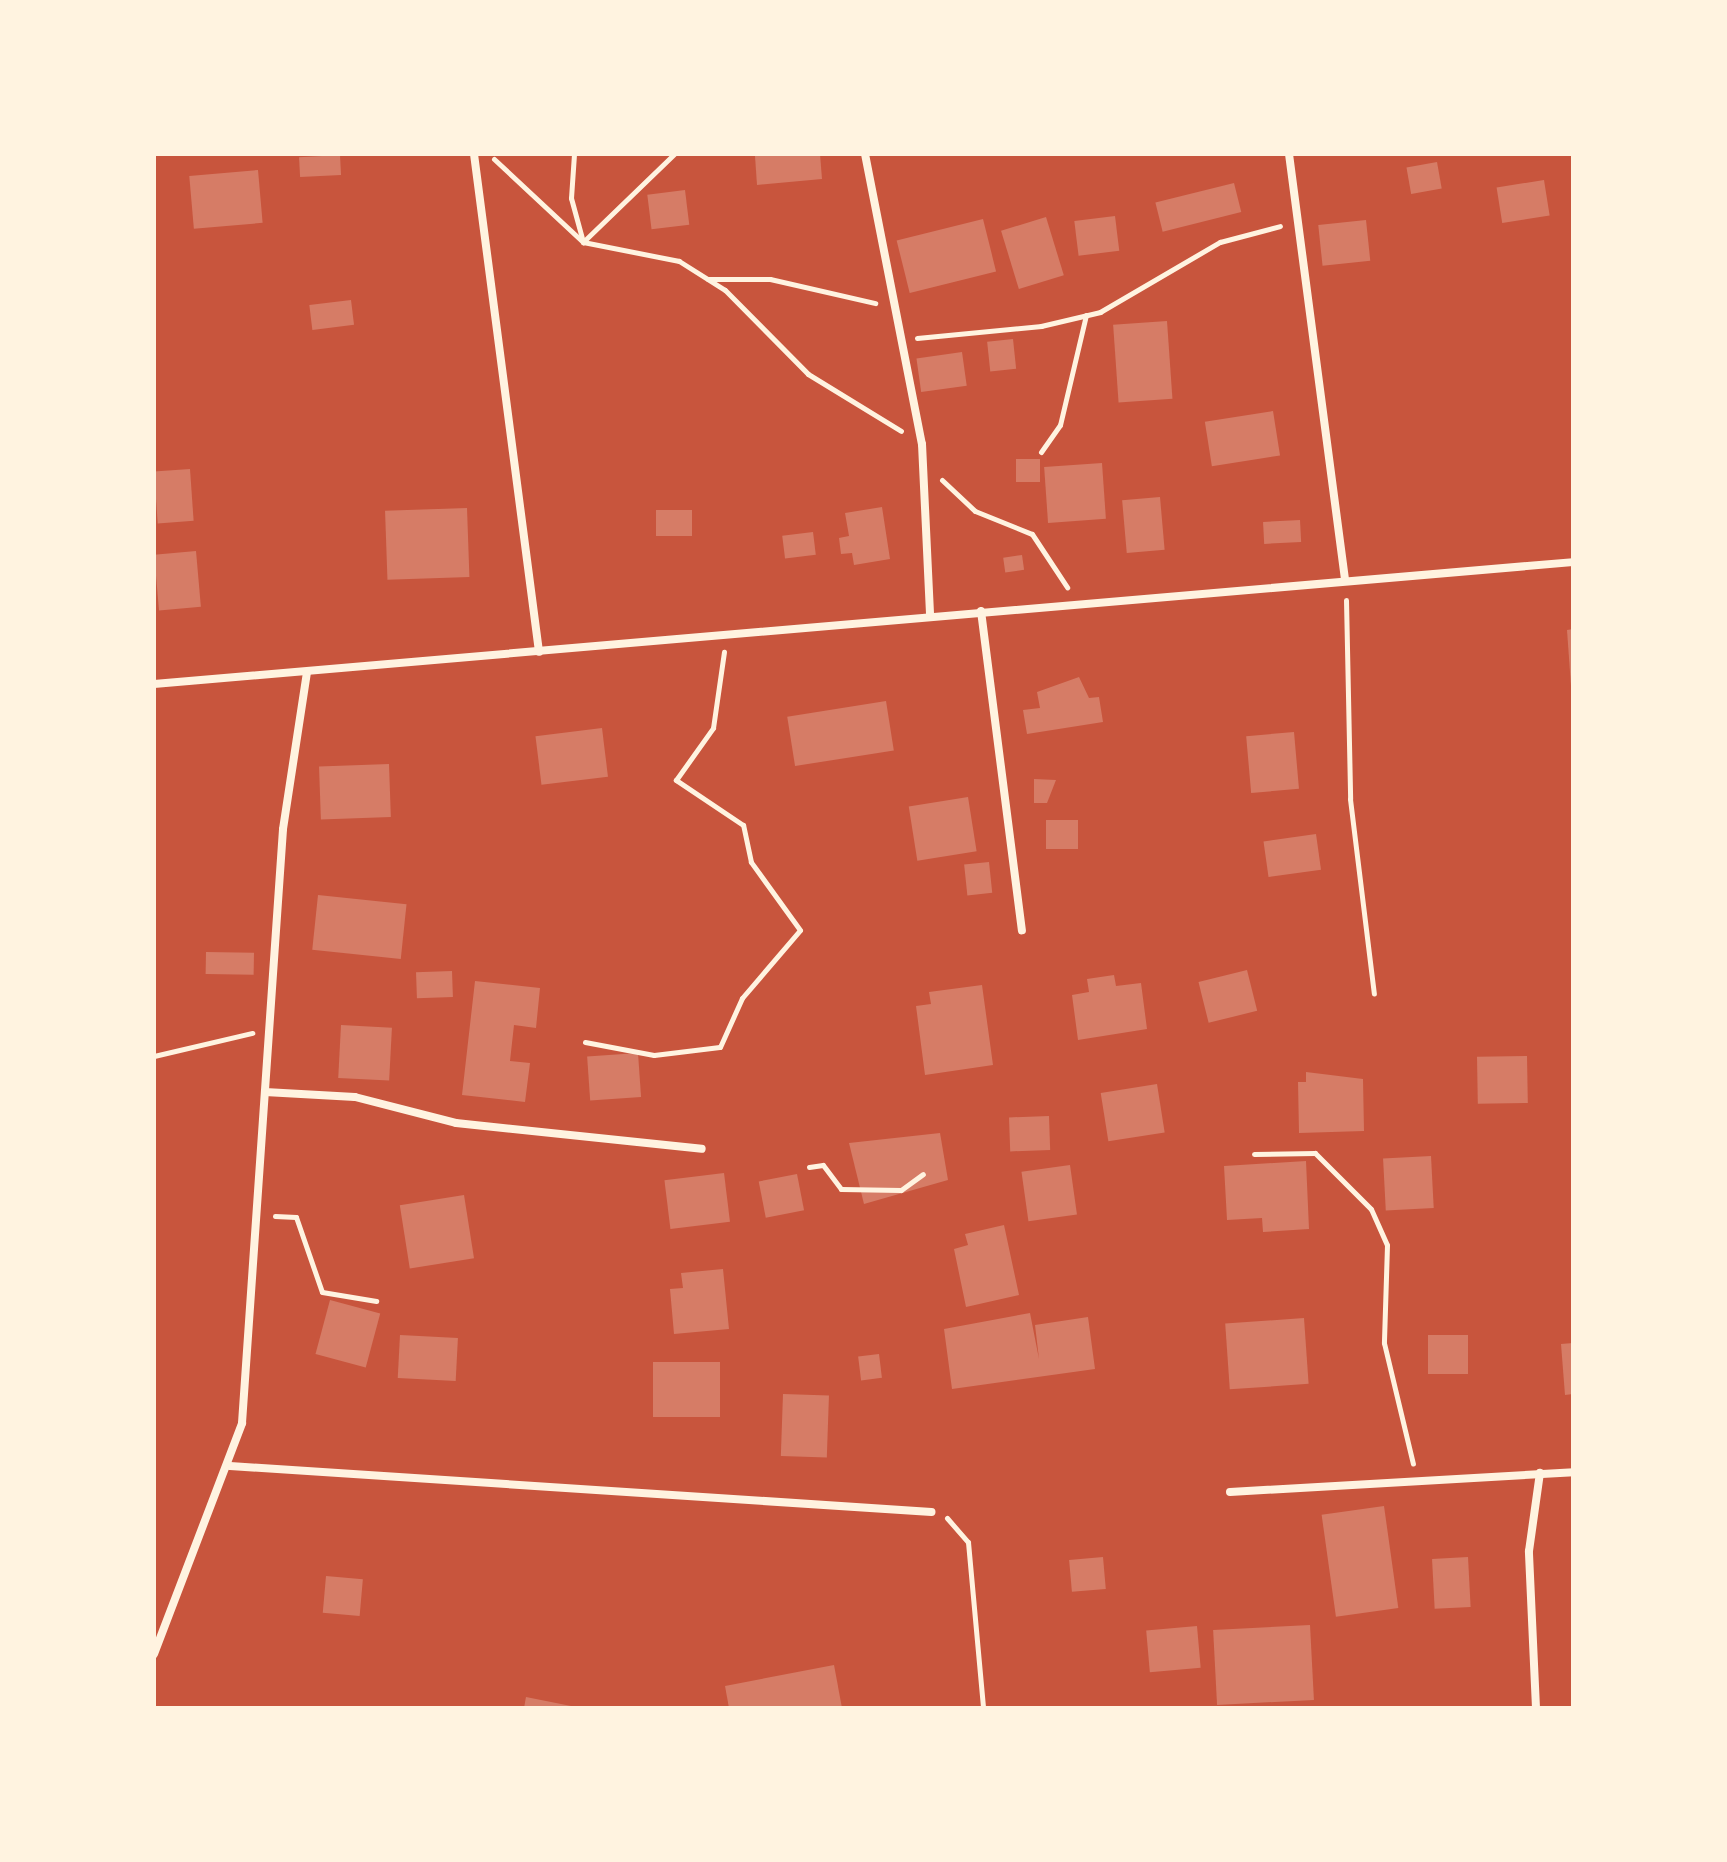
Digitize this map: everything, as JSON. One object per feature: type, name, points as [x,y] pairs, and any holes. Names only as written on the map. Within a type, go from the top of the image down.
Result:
[{"type":"street","points":[[474,154],[539,652]]},
{"type":"street","points":[[865,154],[922,444],[930,616]]},
{"type":"street","points":[[1289,154],[1345,579]]},
{"type":"street","points":[[154,684],[307,673],[1076,601],[1573,562]]},
{"type":"street","points":[[981,611],[1022,930]]},
{"type":"street","points":[[154,1654],[230,1466],[242,1423],[283,829],[307,673]]},
{"type":"street","points":[[265,1092],[355,1097],[456,1123],[702,1149]]},
{"type":"street","points":[[230,1466],[931,1512]]},
{"type":"street","points":[[1230,1492],[1416,1478],[1573,1472]]},
{"type":"street","points":[[1536,1708],[1529,1551],[1540,1473]]},
{"type":"path","points":[[489,154],[583,242],[679,261],[707,279],[808,374],[922,444],[942,480],[975,511],[1032,534],[1076,601]]},
{"type":"path","points":[[574,154],[571,198],[583,242]]},
{"type":"path","points":[[583,242],[674,154]]},
{"type":"path","points":[[901,340],[1086,315],[1157,284],[1220,242],[1296,221]]},
{"type":"path","points":[[707,279],[770,279],[856,302],[895,303]]},
{"type":"path","points":[[1041,452],[1060,425],[1086,315]]},
{"type":"path","points":[[1345,579],[1350,799],[1374,994]]},
{"type":"path","points":[[585,1042],[654,1055],[720,1047],[742,998],[800,930],[751,862],[743,825],[676,780],[713,728],[726,635]]},
{"type":"path","points":[[154,1056],[269,1030]]},
{"type":"path","points":[[1254,1154],[1315,1153],[1371,1209],[1387,1245],[1387,1364],[1416,1478]]},
{"type":"path","points":[[809,1167],[823,1165],[841,1189],[901,1190],[923,1174]]},
{"type":"path","points":[[258,1214],[296,1217],[322,1292],[376,1301]]},
{"type":"path","points":[[931,1512],[954,1520],[968,1542],[983,1708]]},
{"type":"building","points":[[820,154],[822,179],[757,185],[755,156]]},
{"type":"building","points":[[340,155],[341,175],[300,177],[299,157]]},
{"type":"building","points":[[1437,162],[1442,189],[1411,194],[1406,167]]},
{"type":"building","points":[[258,170],[263,223],[194,229],[189,176]]},
{"type":"building","points":[[1544,180],[1550,216],[1502,223],[1497,188]]},
{"type":"building","points":[[1234,183],[1241,212],[1163,232],[1155,203]]},
{"type":"building","points":[[685,190],[689,225],[652,229],[647,195]]},
{"type":"building","points":[[1115,216],[1119,251],[1079,256],[1074,221]]},
{"type":"building","points":[[1046,217],[1064,275],[1019,289],[1001,231]]},
{"type":"building","points":[[983,219],[996,271],[910,293],[897,241]]},
{"type":"building","points":[[1366,220],[1370,261],[1323,266],[1318,225]]},
{"type":"building","points":[[351,300],[354,325],[312,330],[309,305]]},
{"type":"building","points":[[1167,321],[1172,399],[1119,403],[1113,325]]},
{"type":"building","points":[[1013,339],[1016,369],[990,372],[987,342]]},
{"type":"building","points":[[962,352],[967,386],[921,392],[916,358]]},
{"type":"building","points":[[1273,411],[1280,455],[1212,466],[1205,422]]},
{"type":"building","points":[[1016,459],[1040,459],[1040,482],[1016,482]]},
{"type":"building","points":[[1102,463],[1106,519],[1048,523],[1044,467]]},
{"type":"building","points":[[190,469],[194,521],[158,523],[154,472]]},
{"type":"building","points":[[1160,497],[1165,550],[1127,553],[1122,500]]},
{"type":"building","points":[[882,507],[890,559],[854,565],[852,553],[841,554],[839,538],[849,536],[845,513]]},
{"type":"building","points":[[467,508],[469,577],[387,580],[385,511]]},
{"type":"building","points":[[656,510],[692,510],[692,536],[656,536]]},
{"type":"building","points":[[1300,520],[1301,542],[1264,544],[1263,522]]},
{"type":"building","points":[[813,532],[816,555],[785,559],[782,536]]},
{"type":"building","points":[[196,551],[201,607],[159,610],[154,555]]},
{"type":"building","points":[[1022,555],[1024,570],[1005,572],[1003,558]]},
{"type":"building","points":[[1573,629],[1573,686],[1571,686],[1567,630]]},
{"type":"building","points":[[1079,677],[1089,698],[1099,697],[1103,722],[1027,734],[1023,710],[1040,708],[1037,692]]},
{"type":"building","points":[[886,701],[894,750],[795,766],[787,717]]},
{"type":"building","points":[[602,728],[608,777],[541,785],[535,736]]},
{"type":"building","points":[[1294,732],[1299,789],[1251,793],[1246,736]]},
{"type":"building","points":[[389,764],[391,817],[321,819],[319,766]]},
{"type":"building","points":[[1034,779],[1056,780],[1047,803],[1034,803]]},
{"type":"building","points":[[968,797],[977,851],[917,861],[909,806]]},
{"type":"building","points":[[1046,820],[1078,820],[1078,849],[1046,849]]},
{"type":"building","points":[[1316,834],[1321,870],[1269,877],[1264,841]]},
{"type":"building","points":[[989,862],[992,893],[967,895],[964,865]]},
{"type":"building","points":[[318,895],[407,904],[401,959],[312,950]]},
{"type":"building","points":[[206,952],[254,953],[254,975],[206,974]]},
{"type":"building","points":[[1247,970],[1257,1011],[1209,1023],[1198,982]]},
{"type":"building","points":[[452,971],[453,997],[417,998],[416,972]]},
{"type":"building","points":[[1114,975],[1116,986],[1141,983],[1147,1029],[1078,1040],[1072,995],[1089,992],[1087,979]]},
{"type":"building","points":[[475,981],[540,988],[536,1028],[514,1025],[510,1061],[530,1063],[525,1102],[462,1095]]},
{"type":"building","points":[[982,985],[993,1065],[925,1075],[916,1006],[931,1004],[929,992]]},
{"type":"building","points":[[341,1025],[392,1028],[389,1081],[338,1078]]},
{"type":"building","points":[[638,1053],[641,1097],[590,1100],[587,1057]]},
{"type":"building","points":[[1527,1056],[1528,1103],[1478,1104],[1477,1057]]},
{"type":"building","points":[[1306,1072],[1363,1079],[1364,1131],[1299,1133],[1298,1082],[1306,1082]]},
{"type":"building","points":[[1157,1084],[1165,1132],[1108,1141],[1101,1093]]},
{"type":"building","points":[[1049,1116],[1050,1150],[1010,1151],[1009,1117]]},
{"type":"building","points":[[940,1133],[948,1180],[864,1204],[849,1143]]},
{"type":"building","points":[[1431,1156],[1434,1208],[1386,1210],[1383,1159]]},
{"type":"building","points":[[1306,1161],[1309,1229],[1263,1232],[1262,1218],[1227,1220],[1224,1166]]},
{"type":"building","points":[[1070,1165],[1077,1215],[1028,1221],[1021,1172]]},
{"type":"building","points":[[724,1173],[730,1222],[670,1229],[664,1180]]},
{"type":"building","points":[[797,1174],[804,1210],[766,1218],[759,1181]]},
{"type":"building","points":[[464,1195],[474,1258],[410,1268],[400,1205]]},
{"type":"building","points":[[1004,1225],[1019,1295],[966,1307],[954,1249],[968,1245],[965,1234]]},
{"type":"building","points":[[723,1269],[729,1329],[674,1334],[670,1289],[683,1288],[681,1273]]},
{"type":"building","points":[[330,1300],[380,1313],[366,1368],[316,1354]]},
{"type":"building","points":[[1030,1313],[1039,1359],[1035,1325],[1088,1317],[1095,1369],[952,1389],[944,1329]]},
{"type":"building","points":[[1304,1318],[1309,1384],[1230,1389],[1225,1324]]},
{"type":"building","points":[[400,1335],[458,1338],[456,1381],[398,1378]]},
{"type":"building","points":[[1428,1335],[1468,1335],[1468,1374],[1428,1374]]},
{"type":"building","points":[[1573,1343],[1573,1394],[1565,1395],[1561,1344]]},
{"type":"building","points":[[879,1354],[882,1378],[861,1380],[858,1357]]},
{"type":"building","points":[[653,1362],[720,1362],[720,1417],[653,1417]]},
{"type":"building","points":[[783,1394],[829,1396],[827,1458],[781,1456]]},
{"type":"building","points":[[1384,1506],[1398,1608],[1336,1617],[1322,1515]]},
{"type":"building","points":[[1103,1557],[1106,1589],[1072,1592],[1069,1560]]},
{"type":"building","points":[[1468,1557],[1471,1607],[1435,1609],[1432,1559]]},
{"type":"building","points":[[326,1576],[363,1579],[360,1616],[323,1613]]},
{"type":"building","points":[[1310,1625],[1314,1700],[1217,1705],[1213,1630]]},
{"type":"building","points":[[1197,1626],[1201,1668],[1150,1672],[1146,1630]]},
{"type":"building","points":[[834,1665],[842,1708],[729,1708],[725,1686]]},
{"type":"building","points":[[526,1697],[576,1707],[524,1708]]}]
